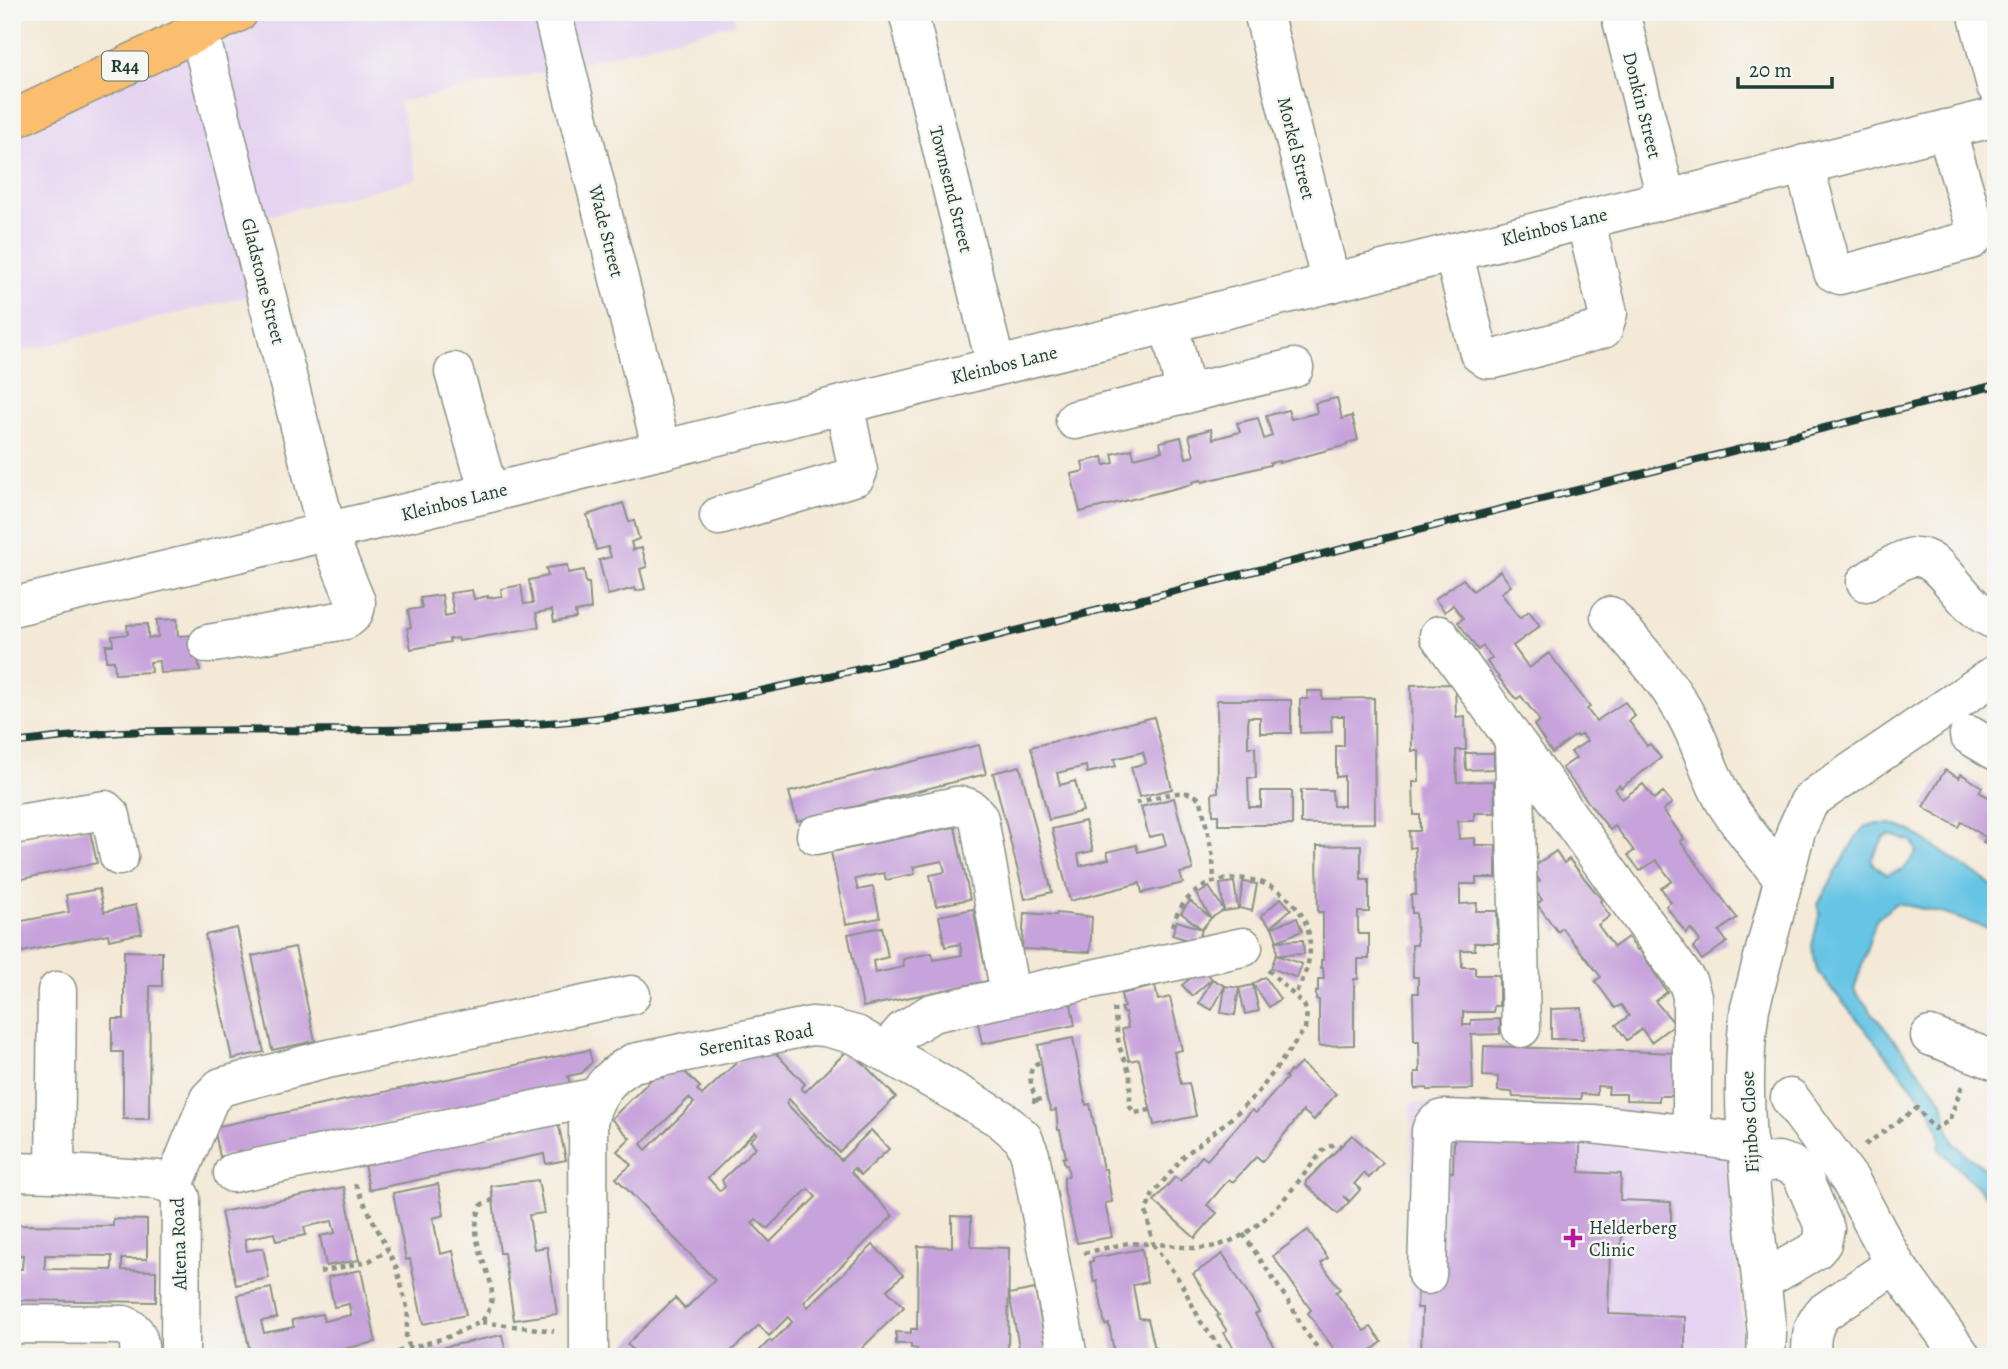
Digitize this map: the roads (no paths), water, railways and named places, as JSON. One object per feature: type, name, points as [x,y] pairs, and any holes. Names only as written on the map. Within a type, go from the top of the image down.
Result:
[{"type":"main road","name":"R44","points":[[12,120],[239,12]]},
{"type":"street","name":"Wade Street","points":[[552,12],[662,450]]},
{"type":"street","name":"Townsend Street","points":[[908,12],[996,366]]},
{"type":"street","name":"Morkel Street","points":[[1263,12],[1331,283]]},
{"type":"street","name":"Donkin Street","points":[[1620,12],[1666,198]]},
{"type":"street","points":[[1977,12],[1996,86]]},
{"type":"street","name":"Gladstone Street","points":[[199,31],[327,532],[356,602],[351,618],[345,621],[208,643]]},
{"type":"street","name":"Kleinbos Lane","points":[[12,607],[489,493],[1996,117]]},
{"type":"street","points":[[1804,164],[1833,272],[1840,275],[1971,240],[1975,236],[1976,229],[1946,130]]},
{"type":"street","points":[[1453,252],[1479,353],[1487,359],[1495,359],[1603,329],[1608,313],[1585,219]]},
{"type":"street","points":[[1169,323],[1186,394]]},
{"type":"street","points":[[1075,420],[1294,368]]},
{"type":"street","points":[[454,372],[489,493]]},
{"type":"street","points":[[719,516],[856,476],[858,471],[844,404]]},
{"type":"street","points":[[1866,582],[1906,560],[1916,557],[1928,560],[1939,568],[1973,608],[1983,616],[1996,620]]},
{"type":"street","points":[[1610,616],[1653,666],[1679,704],[1709,772],[1727,804],[1782,885]]},
{"type":"street","points":[[1439,635],[1688,983],[1692,996],[1692,1135]]},
{"type":"street","name":"Fijnbos Close","points":[[1766,1357],[1762,1281],[1749,1154],[1745,1079],[1746,1034],[1750,1008],[1796,831],[1810,802],[1996,674]]},
{"type":"street","points":[[1514,743],[1521,1028]]},
{"type":"street","points":[[816,835],[956,806],[963,806],[975,812],[979,819],[1010,995]]},
{"type":"street","points":[[12,825],[105,810],[111,816],[119,856]]},
{"type":"street","points":[[885,1052],[903,1031],[932,1013],[1243,947]]},
{"type":"street","points":[[55,1173],[57,991]]},
{"type":"street","points":[[174,1185],[209,1098],[220,1087],[323,1060],[631,995]]},
{"type":"street","name":"Serenitas Road","points":[[596,1097],[609,1079],[633,1063],[811,1026],[856,1035],[1001,1119],[1023,1138],[1030,1155],[1068,1357]]},
{"type":"street","points":[[1930,1036],[1996,1061]]},
{"type":"street","points":[[233,1173],[596,1097]]},
{"type":"street","points":[[589,1343],[588,1134],[591,1110],[596,1097]]},
{"type":"street","points":[[1790,1098],[1850,1180],[1895,1264],[1962,1357]]},
{"type":"street","points":[[1427,1275],[1431,1131],[1433,1124],[1443,1119],[1592,1124],[1692,1135],[1791,1165],[1801,1173],[1825,1229],[1822,1243],[1816,1250],[1762,1281]]},
{"type":"street","name":"Altena Road","points":[[12,1172],[158,1180],[174,1185],[181,1198],[180,1357]]},
{"type":"street","points":[[1811,1357],[1815,1323],[1823,1313],[1895,1264]]},
{"type":"street","points":[[12,1324],[124,1325],[138,1338],[139,1357]]},
{"type":"street","points":[[35,1357],[66,1325]]},
{"type":"water","points":[[1891,824],[1911,831],[1996,888],[1996,931],[1942,913],[1896,903],[1876,920],[1854,990],[1943,1101],[1948,1129],[1955,1144],[1996,1176],[1996,1206],[1939,1149],[1939,1132],[1928,1106],[1817,971],[1812,946],[1820,911],[1818,904],[1864,827]],"holes":[[[1889,835],[1912,841],[1917,852],[1903,870],[1886,875],[1871,860],[1884,837]]]},
{"type":"railway","points":[[12,743],[123,732],[484,727],[584,720],[681,706],[776,688],[920,655],[1996,385]]},
{"type":"place","name":"Helderberg Clinic","points":[[1573,1238]]}]
